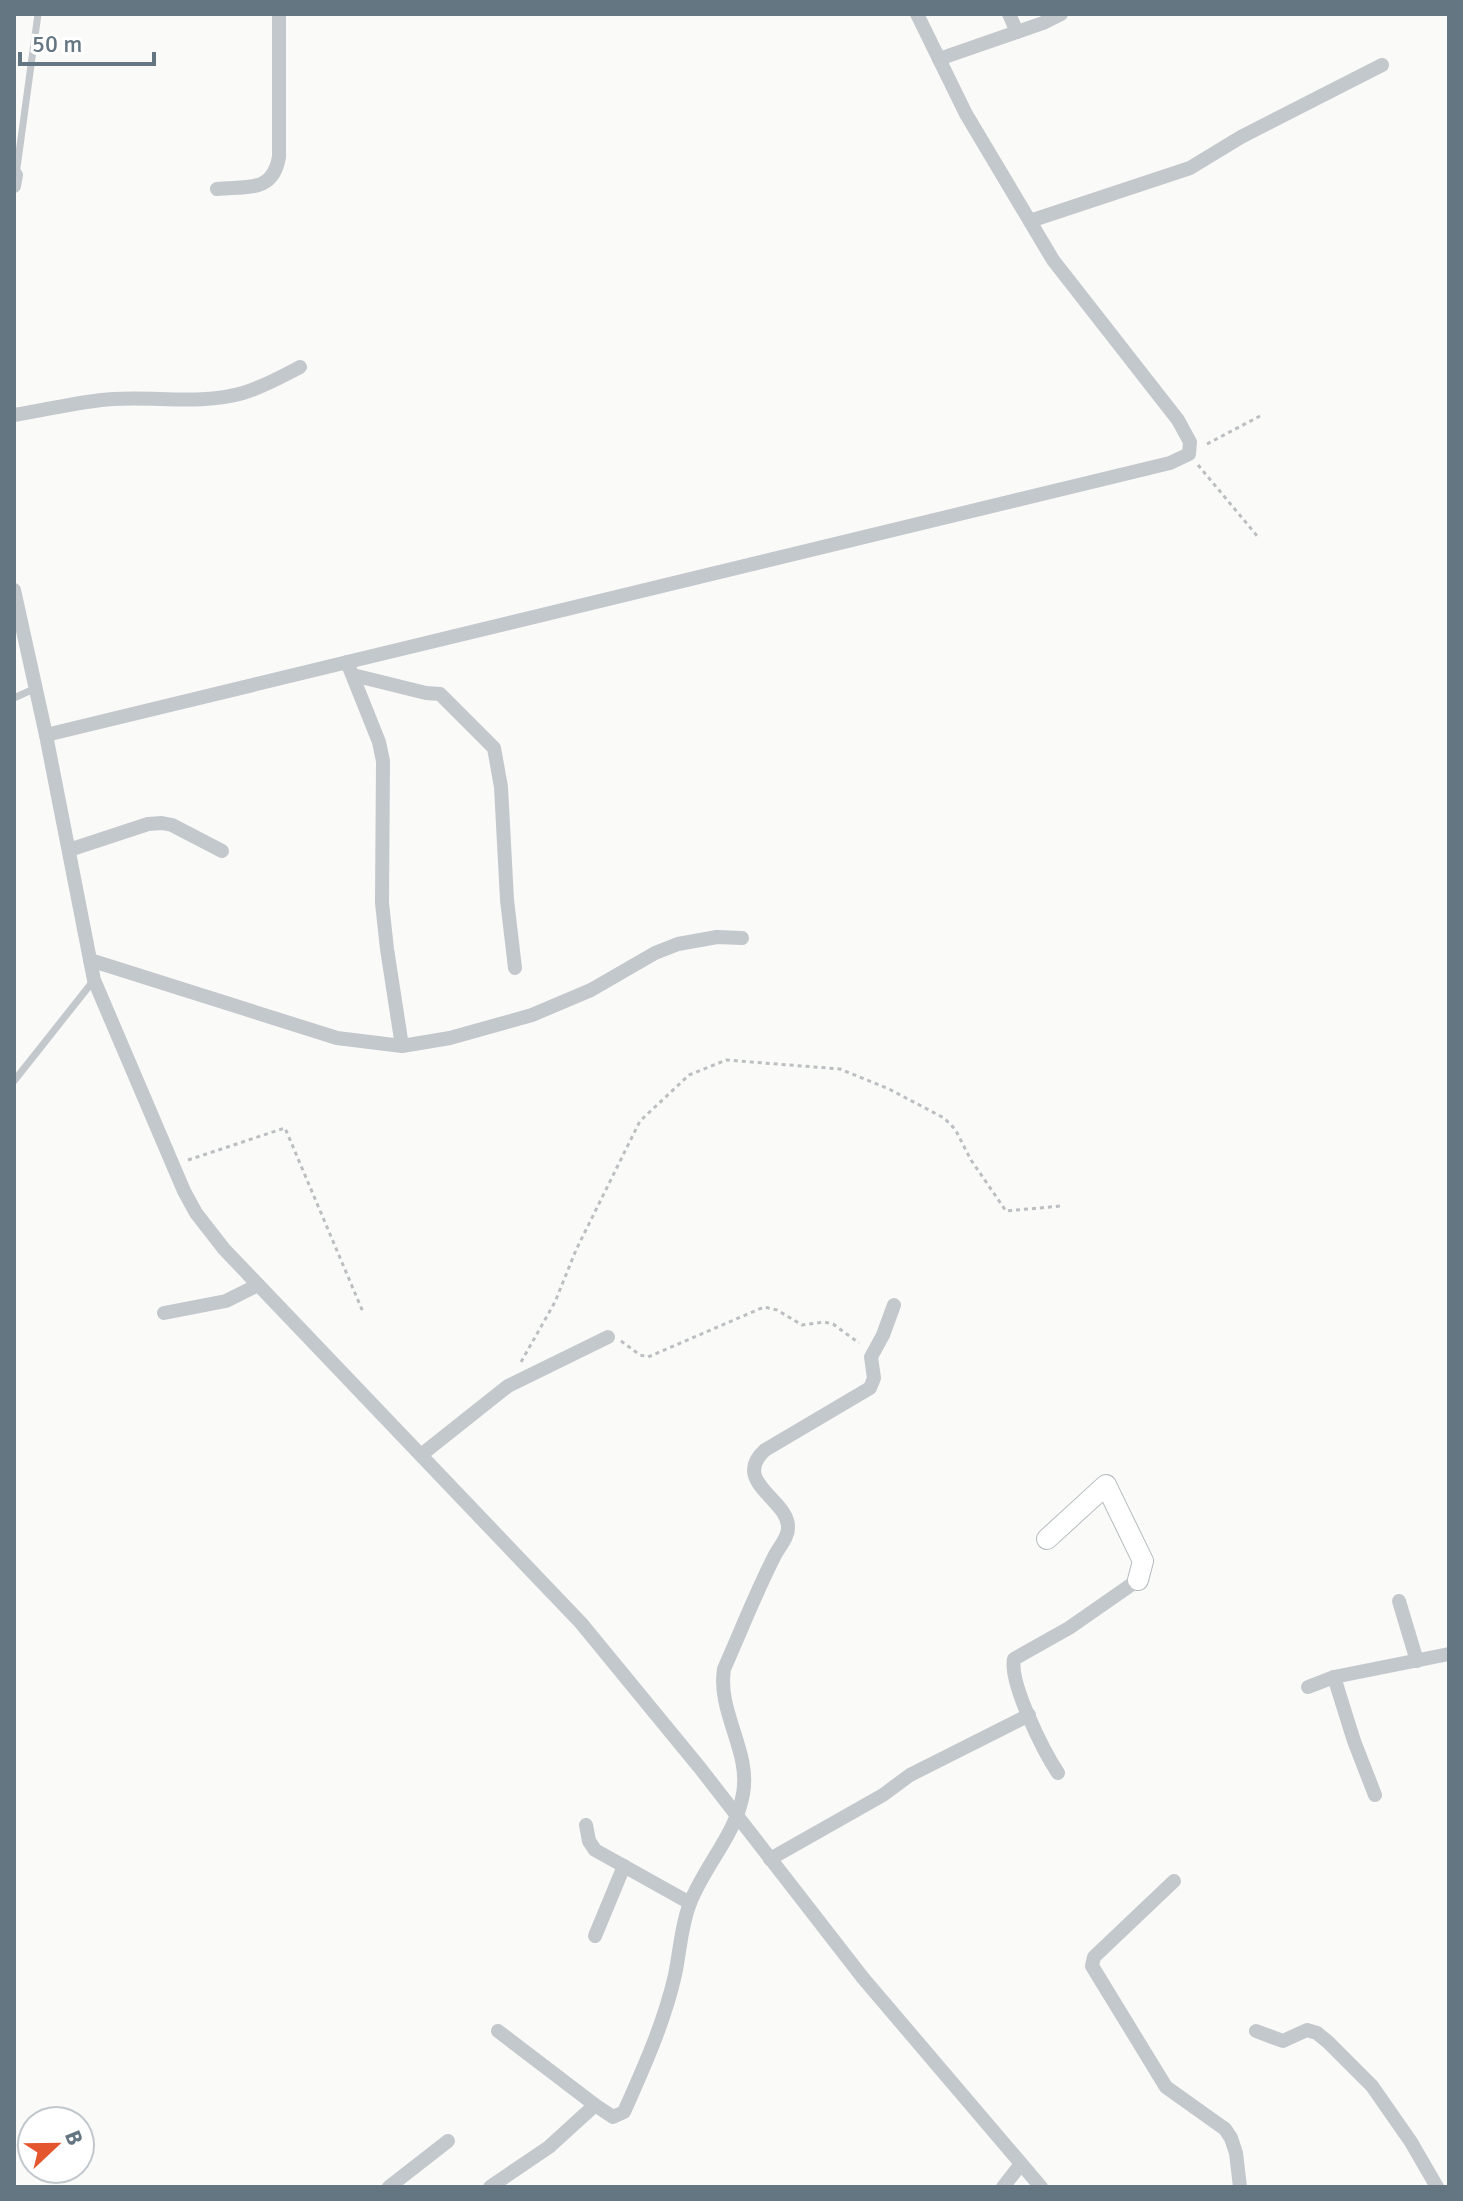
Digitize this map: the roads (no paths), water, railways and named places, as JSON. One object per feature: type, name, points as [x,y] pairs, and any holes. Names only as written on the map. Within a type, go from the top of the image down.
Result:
[{"type":"main road","points":[[1047,1539],[1106,1485],[1143,1561],[1138,1580]]},
{"type":"street","points":[[217,189],[265,183],[276,171],[279,14]]},
{"type":"street","points":[[46,735],[350,669],[1170,463],[1189,454],[1190,442],[1178,420],[1053,260],[966,114],[917,14]]},
{"type":"street","points":[[1009,14],[1017,32]]},
{"type":"street","points":[[939,59],[1061,14]]},
{"type":"street","points":[[1030,221],[1190,168],[1241,137],[1382,65]]},
{"type":"street","points":[[14,415],[107,399],[241,393],[274,382],[300,367]]},
{"type":"street","points":[[14,590],[94,980],[196,1213],[258,1285],[581,1623],[738,1816],[863,1978],[1041,2187]]},
{"type":"street","points":[[350,669],[426,693],[440,694],[494,748],[501,787],[507,900],[515,968]]},
{"type":"street","points":[[350,669],[379,742],[383,761],[382,903],[402,1046]]},
{"type":"street","points":[[69,850],[148,824],[162,823],[222,851]]},
{"type":"street","points":[[90,960],[337,1038],[402,1046],[450,1038],[532,1015],[591,990],[655,953],[678,944],[717,937],[742,938]]},
{"type":"street","points":[[164,1313],[226,1301],[258,1285]]},
{"type":"street","points":[[498,2031],[613,2117],[624,2112],[664,2015],[690,1903],[738,1816],[745,1778],[727,1710],[722,1681],[724,1669],[789,1525],[760,1486],[755,1476],[755,1463],[765,1450],[870,1388],[874,1378],[871,1357],[894,1305]]},
{"type":"street","points":[[421,1455],[508,1386],[608,1337]]},
{"type":"street","points":[[1058,1773],[1014,1677],[1014,1659],[1069,1628],[1138,1580]]},
{"type":"street","points":[[1399,1601],[1417,1661]]},
{"type":"street","points":[[1308,1687],[1334,1677],[1449,1654]]},
{"type":"street","points":[[1334,1677],[1375,1795]]},
{"type":"street","points":[[770,1859],[883,1795],[910,1775],[1029,1715]]},
{"type":"street","points":[[586,1825],[592,1846],[690,1903]]},
{"type":"street","points":[[595,1936],[624,1866]]},
{"type":"street","points":[[1174,1881],[1094,1957],[1092,1966],[1166,2087],[1225,2129],[1236,2153],[1240,2187]]},
{"type":"street","points":[[1256,2031],[1283,2041],[1307,2030],[1328,2042],[1372,2086],[1411,2142],[1437,2187]]},
{"type":"street","points":[[490,2187],[549,2147],[595,2105]]},
{"type":"street","points":[[389,2187],[448,2141]]},
{"type":"street","points":[[1003,2187],[1021,2164]]},
{"type":"lane","points":[[15,180],[38,14]]},
{"type":"lane","points":[[14,698],[36,688]]},
{"type":"lane","points":[[14,1081],[94,980]]}]
